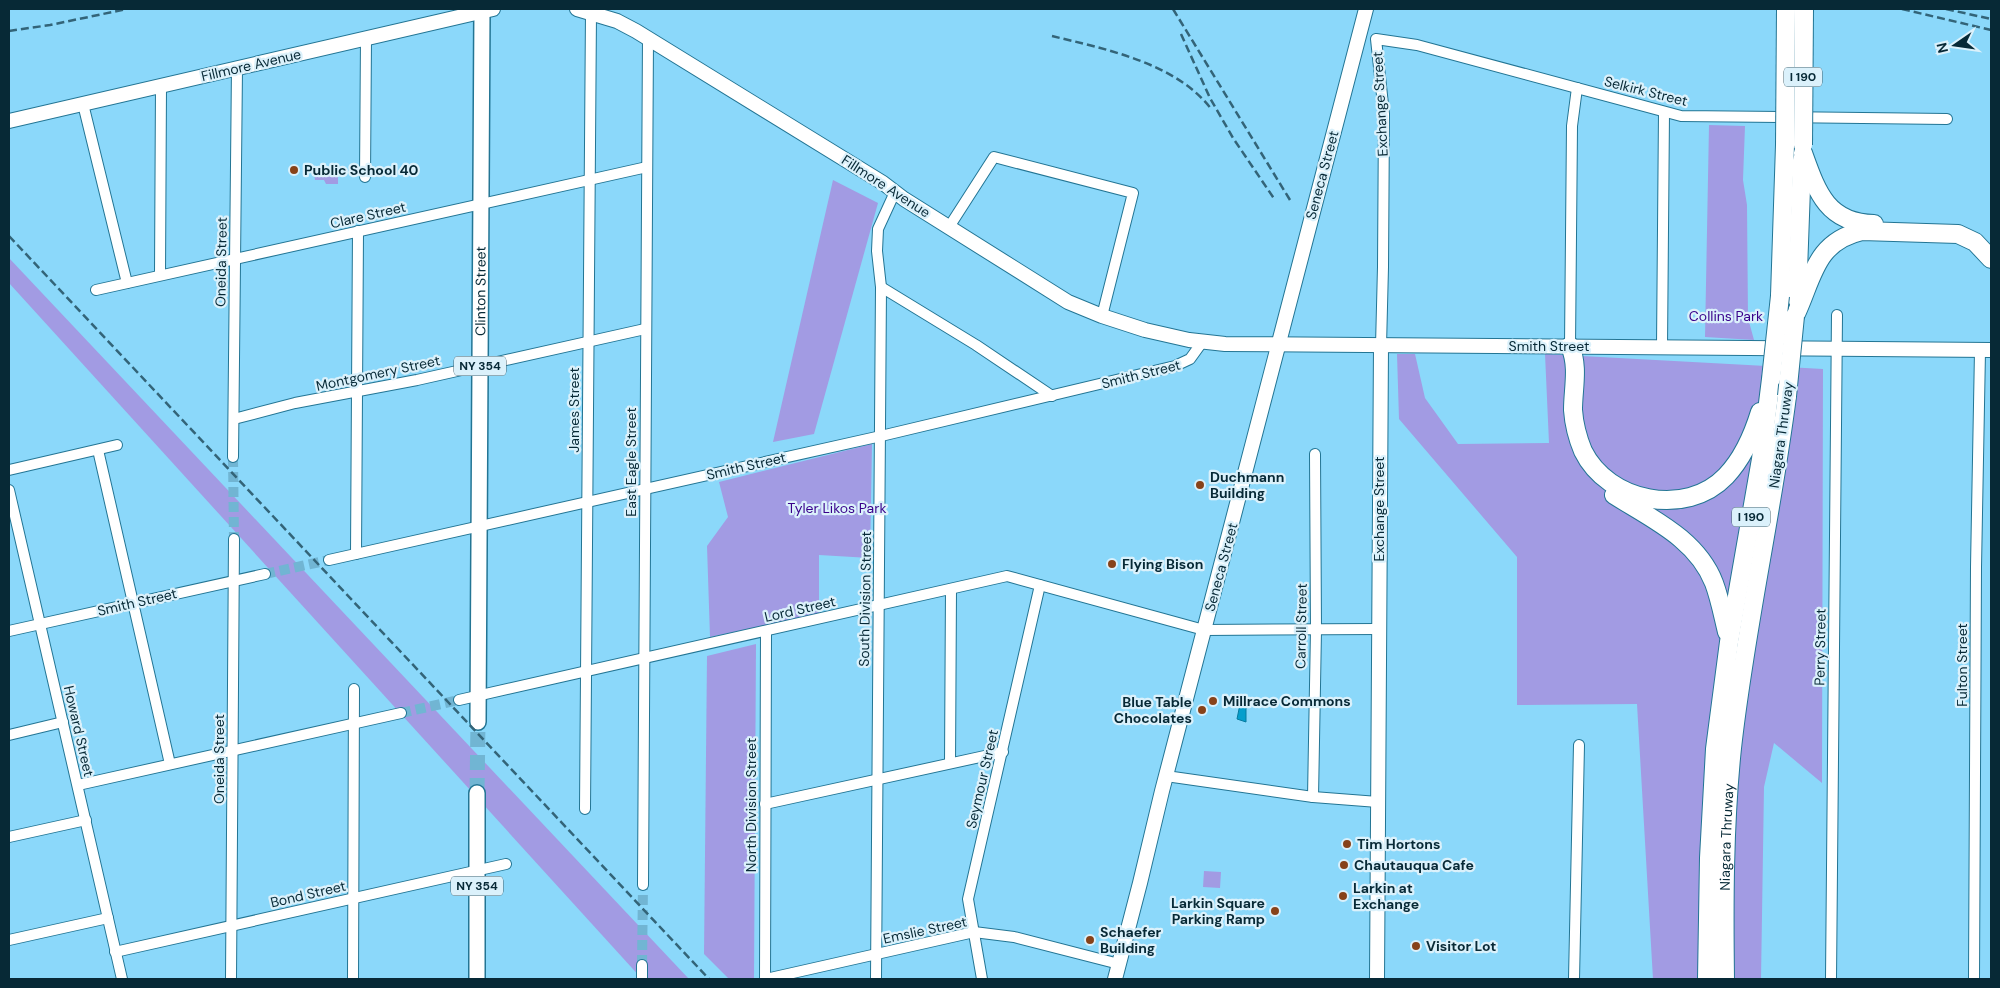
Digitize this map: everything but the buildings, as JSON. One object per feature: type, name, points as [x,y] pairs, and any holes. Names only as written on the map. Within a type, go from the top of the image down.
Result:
[{"type":"highway","name":"Niagara Thruway","points":[[1707,979],[1709,858],[1724,749],[1745,654],[1778,464],[1774,390],[1794,303],[1785,145],[1786,9]]},
{"type":"highway","name":"Niagara Thruway","points":[[1725,979],[1724,749],[1726,668],[1761,459],[1774,390],[1794,303],[1803,149],[1804,9]]},
{"type":"highway","points":[[1803,149],[1823,200],[1831,209],[1846,220],[1863,224],[1954,226],[1971,232],[1991,247]]},
{"type":"highway","points":[[1794,303],[1827,250],[1845,237],[1862,232],[1958,234],[1974,242],[1991,259]]},
{"type":"highway","points":[[1570,346],[1576,359],[1573,411],[1579,440],[1584,451],[1598,472],[1607,480],[1634,495],[1649,499],[1686,498],[1703,492],[1725,477],[1737,463],[1774,390]]},
{"type":"highway","points":[[1570,346],[1566,359],[1565,408],[1566,425],[1574,452],[1588,473],[1599,483],[1614,495],[1681,538],[1694,549],[1714,582],[1729,642]]},
{"type":"main road","name":"Clinton Street","points":[[478,722],[481,204],[486,10]]},
{"type":"main road","name":"NY 354","points":[[476,979],[477,793]]},
{"type":"street","name":"Fillmore Avenue","points":[[577,9],[617,22],[648,38],[1068,302],[1102,316],[1159,333],[1189,340],[1203,341]]},
{"type":"street","name":"Seneca Street","points":[[1115,979],[1366,9]]},
{"type":"street","name":"Fillmore Avenue","points":[[9,121],[486,10]]},
{"type":"street","name":"James Street","points":[[585,809],[591,12]]},
{"type":"street","points":[[365,177],[366,38]]},
{"type":"street","name":"East Eagle Street","points":[[643,885],[648,38]]},
{"type":"street","name":"Selkirk Street","points":[[1376,39],[1418,45],[1681,116],[1947,119]]},
{"type":"street","name":"Exchange Street","points":[[1376,39],[1384,114],[1384,267],[1379,454],[1376,979]]},
{"type":"street","name":"Oneida Street","points":[[233,457],[237,68]]},
{"type":"street","points":[[160,274],[161,86]]},
{"type":"street","points":[[1570,346],[1572,126],[1577,88]]},
{"type":"street","points":[[83,104],[127,282]]},
{"type":"street","points":[[1662,347],[1664,112]]},
{"type":"street","points":[[949,227],[994,157],[1133,193],[1102,316]]},
{"type":"street","name":"Clare Street","points":[[96,290],[160,274],[647,167]]},
{"type":"street","name":"South Division Street","points":[[876,979],[881,436],[881,287],[877,250],[878,229],[895,192]]},
{"type":"street","points":[[356,554],[358,231]]},
{"type":"street","points":[[881,287],[978,346],[1052,396]]},
{"type":"street","name":"Perry Street","points":[[1831,979],[1837,315]]},
{"type":"street","name":"Montgomery Street","points":[[234,419],[295,403],[356,392],[645,328]]},
{"type":"street","name":"Smith Street","points":[[329,560],[881,436],[1185,363],[1203,341],[1225,344],[1381,346],[1986,350]]},
{"type":"street","name":"Fulton Street","points":[[1974,979],[1976,576],[1986,350]]},
{"type":"street","points":[[9,470],[117,445]]},
{"type":"street","points":[[98,450],[170,764]]},
{"type":"street","name":"Carroll Street","points":[[1313,797],[1316,630],[1315,454]]},
{"type":"street","name":"Howard Street","points":[[9,490],[13,525],[40,624],[122,979]]},
{"type":"street","name":"Oneida Street","points":[[231,979],[234,539]]},
{"type":"street","name":"Smith Street","points":[[9,631],[265,574]]},
{"type":"street","name":"Lord Street","points":[[459,700],[1008,576],[1204,630],[1379,630]]},
{"type":"street","name":"Seymour Street","points":[[982,979],[968,899],[1040,585]]},
{"type":"street","points":[[950,763],[951,589]]},
{"type":"street","name":"North Division Street","points":[[766,632],[766,979]]},
{"type":"street","points":[[353,979],[354,689]]},
{"type":"street","points":[[78,785],[401,713]]},
{"type":"street","points":[[9,735],[63,722]]},
{"type":"street","points":[[1574,979],[1579,745]]},
{"type":"street","points":[[765,804],[1002,752]]},
{"type":"street","points":[[1166,776],[1313,797],[1378,802]]},
{"type":"street","points":[[9,837],[86,820]]},
{"type":"street","name":"Bond Street","points":[[115,952],[506,864]]},
{"type":"street","points":[[9,940],[108,918]]},
{"type":"street","name":"Emslie Street","points":[[766,979],[974,932],[1014,937],[1119,964]]},
{"type":"street","points":[[1119,964],[1125,979]]},
{"type":"street","points":[[642,965],[642,979]]},
{"type":"green space","name":"Collins Park","points":[[1709,125],[1745,126],[1743,180],[1747,205],[1748,318],[1754,340],[1705,337]]},
{"type":"green space","points":[[314,172],[338,172],[338,184],[326,184],[324,180],[315,180]]},
{"type":"green space","points":[[833,180],[878,203],[814,434],[773,442]]},
{"type":"green space","points":[[9,258],[689,979],[642,979],[9,283]]},
{"type":"green space","points":[[1397,354],[1415,354],[1425,398],[1458,444],[1549,443],[1545,354],[1823,369],[1822,783],[1774,743],[1764,787],[1761,979],[1653,979],[1637,704],[1517,705],[1517,557],[1399,419]]},
{"type":"green space","name":"Tyler Likos Park","points":[[872,444],[870,558],[819,555],[819,614],[710,637],[707,546],[728,517],[719,482]]},
{"type":"green space","points":[[756,644],[754,979],[729,979],[704,954],[707,656]]},
{"type":"green space","points":[[1204,871],[1221,872],[1220,888],[1203,887]]},
{"type":"water","points":[[1240,704],[1246,706],[1246,722],[1237,719]]},
{"type":"tunnel","points":[[233,457],[234,539]]},
{"type":"tunnel","points":[[265,574],[329,560]]},
{"type":"tunnel","points":[[401,713],[459,700]]},
{"type":"tunnel","points":[[477,793],[478,722]]},
{"type":"tunnel","points":[[642,965],[643,885]]},
{"type":"railway","points":[[9,31],[50,25],[127,9]]},
{"type":"railway","points":[[1173,9],[1290,200]]},
{"type":"railway","points":[[1902,9],[1991,30]]},
{"type":"railway","points":[[1946,9],[1991,19]]},
{"type":"railway","points":[[1181,34],[1210,98],[1233,138],[1275,200]]},
{"type":"railway","points":[[1052,36],[1117,53],[1160,69],[1180,80],[1212,110]]},
{"type":"railway","points":[[9,236],[709,979]]},
{"type":"place","name":"Public School 40","points":[[294,170]]},
{"type":"place","name":"Duchmann Building","points":[[1200,485]]},
{"type":"place","name":"Flying Bison","points":[[1112,564]]},
{"type":"place","name":"Millrace Commons","points":[[1213,701]]},
{"type":"place","name":"Blue Table Chocolates","points":[[1202,710]]},
{"type":"place","name":"Tim Hortons","points":[[1347,844]]},
{"type":"place","name":"Chautauqua Cafe","points":[[1344,865]]},
{"type":"place","name":"Larkin at Exchange","points":[[1343,896]]},
{"type":"place","name":"Larkin Square Parking Ramp","points":[[1275,911]]},
{"type":"place","name":"Schaefer Building","points":[[1090,940]]},
{"type":"place","name":"Visitor Lot","points":[[1416,946]]}]
